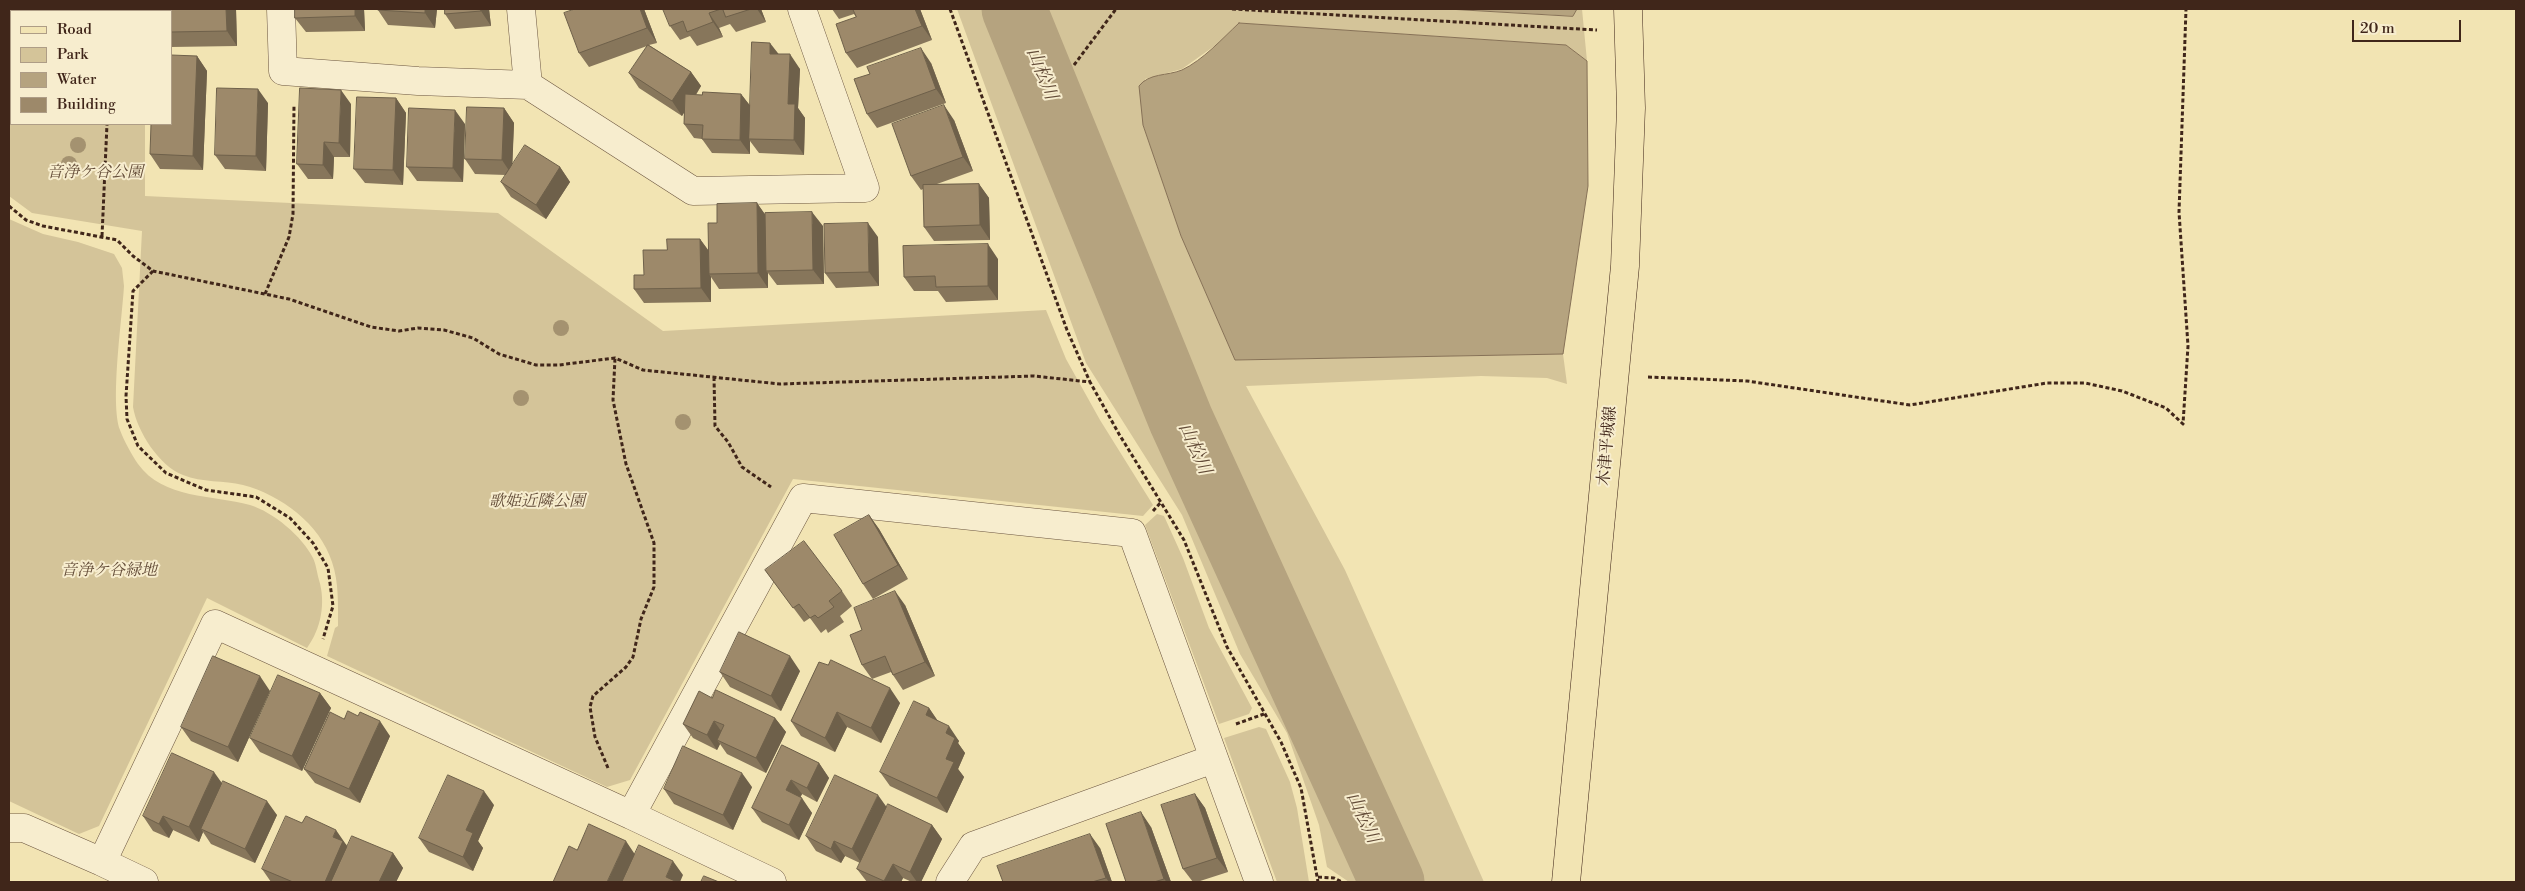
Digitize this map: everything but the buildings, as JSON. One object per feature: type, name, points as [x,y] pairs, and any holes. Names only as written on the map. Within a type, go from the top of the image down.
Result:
[{"type":"main road","name":"木津平城線","points":[[1566,882],[1625,266],[1631,108],[1628,9]]},
{"type":"street","points":[[281,9],[283,71],[418,81],[528,85],[693,191],[865,188],[802,9]]},
{"type":"street","points":[[520,9],[528,85]]},
{"type":"street","points":[[623,812],[802,498],[1132,533],[1259,882]]},
{"type":"street","points":[[102,862],[216,624],[772,882]]},
{"type":"street","points":[[950,882],[973,846],[1214,759]]},
{"type":"street","points":[[9,828],[24,828],[144,882]]},
{"type":"path","points":[[950,9],[1064,320],[1090,382],[1119,434],[1184,540],[1226,647],[1281,742],[1301,788],[1318,882]]},
{"type":"path","points":[[1074,65],[1116,9]]},
{"type":"path","points":[[1232,9],[1597,30]]},
{"type":"path","points":[[1613,378],[1646,377],[1747,381],[1910,405],[2047,384],[2085,383],[2122,391],[2166,408],[2182,424],[2188,346],[2180,212],[2186,9]]},
{"type":"path","points":[[265,294],[283,255],[289,237],[292,214],[294,71]]},
{"type":"path","points":[[102,236],[107,125]]},
{"type":"path","points":[[9,206],[26,220],[43,226],[117,240],[133,256],[153,271],[289,299],[371,327],[399,331],[418,328],[444,330],[473,338],[499,354],[536,365],[559,365],[615,358],[643,370],[780,384],[1034,376],[1090,382]]},
{"type":"path","points":[[153,271],[133,291],[126,396],[127,419],[138,446],[166,473],[206,490],[256,498],[290,518],[313,543],[328,568],[333,606],[321,645],[311,667]]},
{"type":"path","points":[[615,358],[613,400],[626,464],[654,543],[654,586],[641,619],[633,657],[626,667],[593,696],[590,707],[595,737],[608,766],[623,812]]},
{"type":"path","points":[[714,377],[715,426],[728,442],[742,466],[799,504]]},
{"type":"path","points":[[1318,877],[1334,878],[1342,882]]},
{"type":"green space","name":"歌姫近隣公園","points":[[9,9],[145,9],[10,10],[10,125],[145,125],[145,196],[498,213],[663,331],[1046,310],[1066,359],[1100,420],[1153,505],[1143,516],[793,479],[630,780],[607,787],[327,656],[335,628],[338,626],[338,594],[332,562],[318,535],[297,513],[271,496],[236,483],[190,478],[174,470],[150,447],[139,426],[133,407],[142,231],[32,213],[9,196]]},
{"type":"green space","points":[[957,9],[995,9],[1125,347],[1130,346],[1348,816],[1376,882],[1349,882],[1327,867],[1319,825],[1287,733],[1240,654],[1182,515],[1086,363]]},
{"type":"green space","points":[[1038,9],[1448,9],[1573,16],[1577,9],[1582,9],[1587,61],[1566,45],[1239,23],[1220,42],[1182,69],[1145,79],[1143,125],[1181,236],[1235,360],[1563,354],[1567,384],[1547,378],[1481,376],[1246,386],[1345,570],[1484,882],[1410,882],[1339,719],[1192,405],[1162,333],[1165,329]]},
{"type":"green space","name":"音浄ケ谷緑地","points":[[9,219],[43,234],[78,242],[114,254],[122,268],[124,286],[116,381],[117,417],[120,430],[128,448],[138,464],[148,475],[161,484],[175,490],[250,505],[277,519],[302,541],[308,550],[315,563],[321,589],[321,616],[316,633],[307,648],[207,598],[99,826],[79,834],[9,801]]},
{"type":"green space","points":[[1157,514],[1164,516],[1183,558],[1209,628],[1252,708],[1249,714],[1219,724],[1145,525]]},
{"type":"green space","points":[[1259,727],[1266,729],[1290,782],[1297,808],[1309,882],[1277,882],[1224,738]]},
{"type":"water","points":[[1448,9],[1577,9],[1573,16]]},
{"type":"water","points":[[1239,23],[1566,45],[1587,61],[1588,186],[1563,354],[1235,360],[1181,236],[1143,125],[1139,86],[1148,79],[1176,72],[1190,66],[1212,49]]},
{"type":"waterway","name":"山松川","points":[[1014,9],[1181,420],[1392,882]]},
{"type":"park label","name":"音浄ケ谷公園","points":[[95,173]]}]
